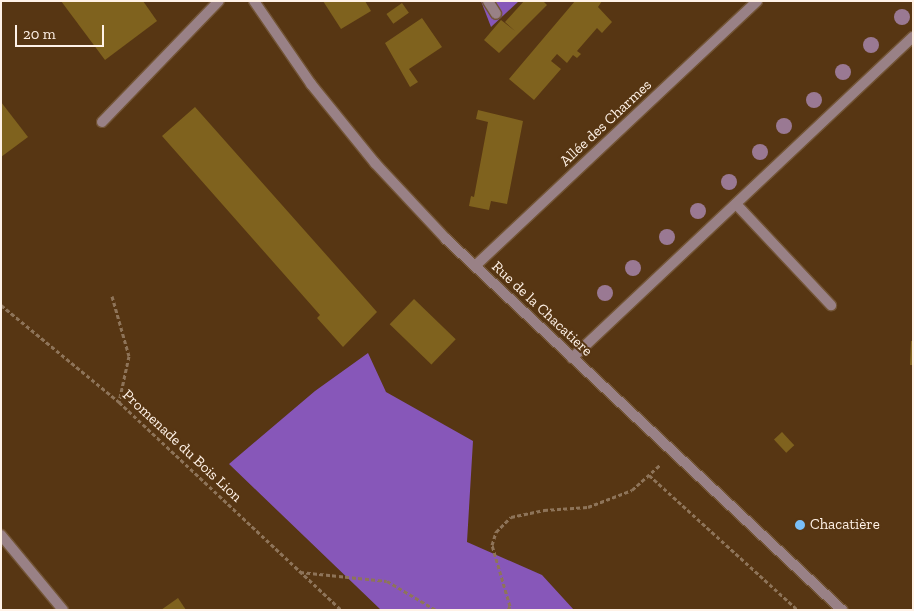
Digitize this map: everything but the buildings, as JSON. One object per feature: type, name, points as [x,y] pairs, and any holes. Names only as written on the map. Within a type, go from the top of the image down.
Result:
[{"type":"street","points":[[102,122],[219,1]]},
{"type":"street","name":"Rue de la Chacatiere","points":[[254,1],[311,84],[375,163],[475,266],[842,610]]},
{"type":"street","points":[[488,1],[496,14]]},
{"type":"street","name":"Allée des Charmes","points":[[475,266],[757,1]]},
{"type":"street","points":[[572,358],[913,37]]},
{"type":"street","points":[[736,204],[831,305]]},
{"type":"street","points":[[1,534],[63,610]]},
{"type":"path","points":[[112,296],[129,356],[119,402]]},
{"type":"path","name":"Promenade du Bois Lion","points":[[1,305],[119,402],[341,610]]},
{"type":"path","points":[[508,610],[510,606],[492,545],[496,532],[511,518],[544,510],[588,507],[632,490],[673,452]]},
{"type":"path","points":[[649,475],[798,610]]},
{"type":"path","points":[[300,572],[387,581],[436,610]]},
{"type":"shaded area","points":[[481,1],[519,1],[491,27]]},
{"type":"shaded area","points":[[368,353],[386,392],[473,441],[467,542],[542,575],[574,610],[381,610],[229,464],[315,391]]},
{"type":"place","name":"Chacatière","points":[[800,525]]}]
